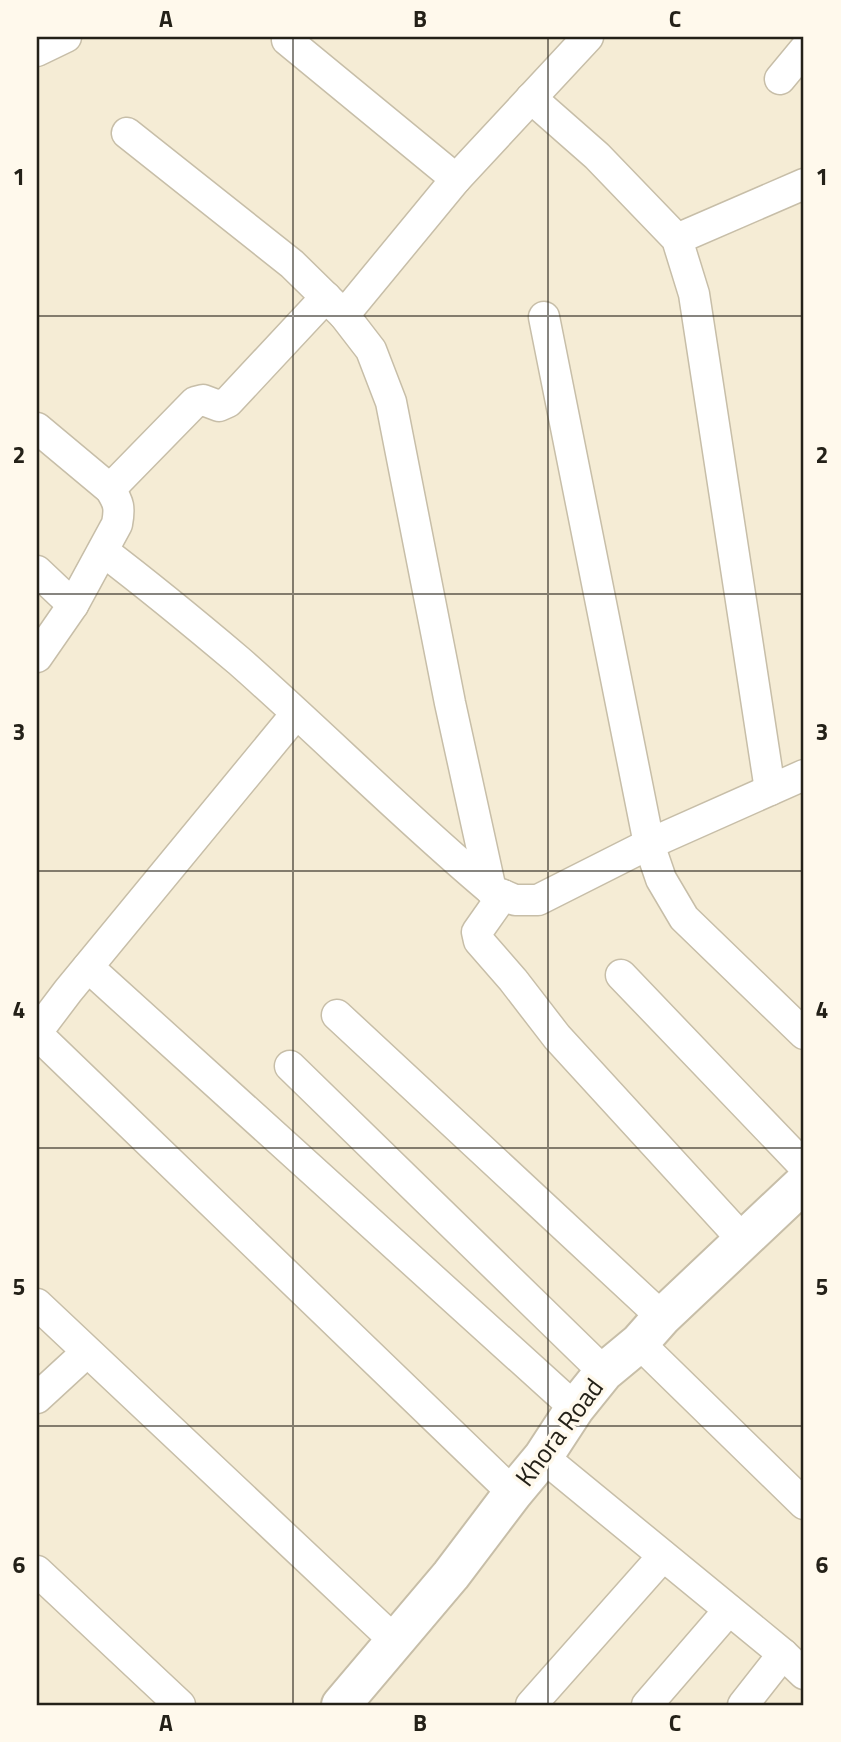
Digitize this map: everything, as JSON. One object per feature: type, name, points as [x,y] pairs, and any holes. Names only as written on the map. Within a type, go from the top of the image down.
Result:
[{"type":"street","points":[[37,51],[66,37]]},
{"type":"street","points":[[110,489],[195,402],[203,400],[219,406],[228,402],[335,306],[588,37]]},
{"type":"street","points":[[287,40],[456,179]]},
{"type":"street","points":[[780,79],[804,50]]},
{"type":"street","points":[[531,98],[597,156],[677,239],[694,294],[770,790]]},
{"type":"street","points":[[127,133],[292,264],[335,306],[371,350],[391,402],[450,703],[497,892],[477,933],[479,941],[557,1037],[743,1240]]},
{"type":"street","points":[[677,239],[804,184]]},
{"type":"street","points":[[544,317],[649,844],[661,879],[684,918],[804,1034]]},
{"type":"street","points":[[37,428],[110,489],[118,501],[119,513],[117,524],[73,605],[37,657]]},
{"type":"street","points":[[103,551],[241,663],[451,856],[497,892],[515,900],[538,900],[649,844],[804,775]]},
{"type":"street","points":[[37,571],[73,605]]},
{"type":"street","points":[[296,714],[37,1033],[513,1493]]},
{"type":"street","points":[[88,967],[575,1408]]},
{"type":"street","points":[[621,975],[804,1166]]},
{"type":"street","points":[[337,1016],[650,1330],[804,1504]]},
{"type":"street","points":[[290,1066],[604,1372]]},
{"type":"street","name":"Khora Road","points":[[341,1705],[452,1575],[543,1457],[575,1408],[604,1372],[804,1183]]},
{"type":"street","points":[[37,1304],[395,1641]]},
{"type":"street","points":[[37,1398],[87,1352]]},
{"type":"street","points":[[543,1457],[793,1664],[743,1705]]},
{"type":"street","points":[[531,1705],[663,1556]]},
{"type":"street","points":[[37,1571],[180,1705]]},
{"type":"street","points":[[647,1705],[729,1611]]}]
